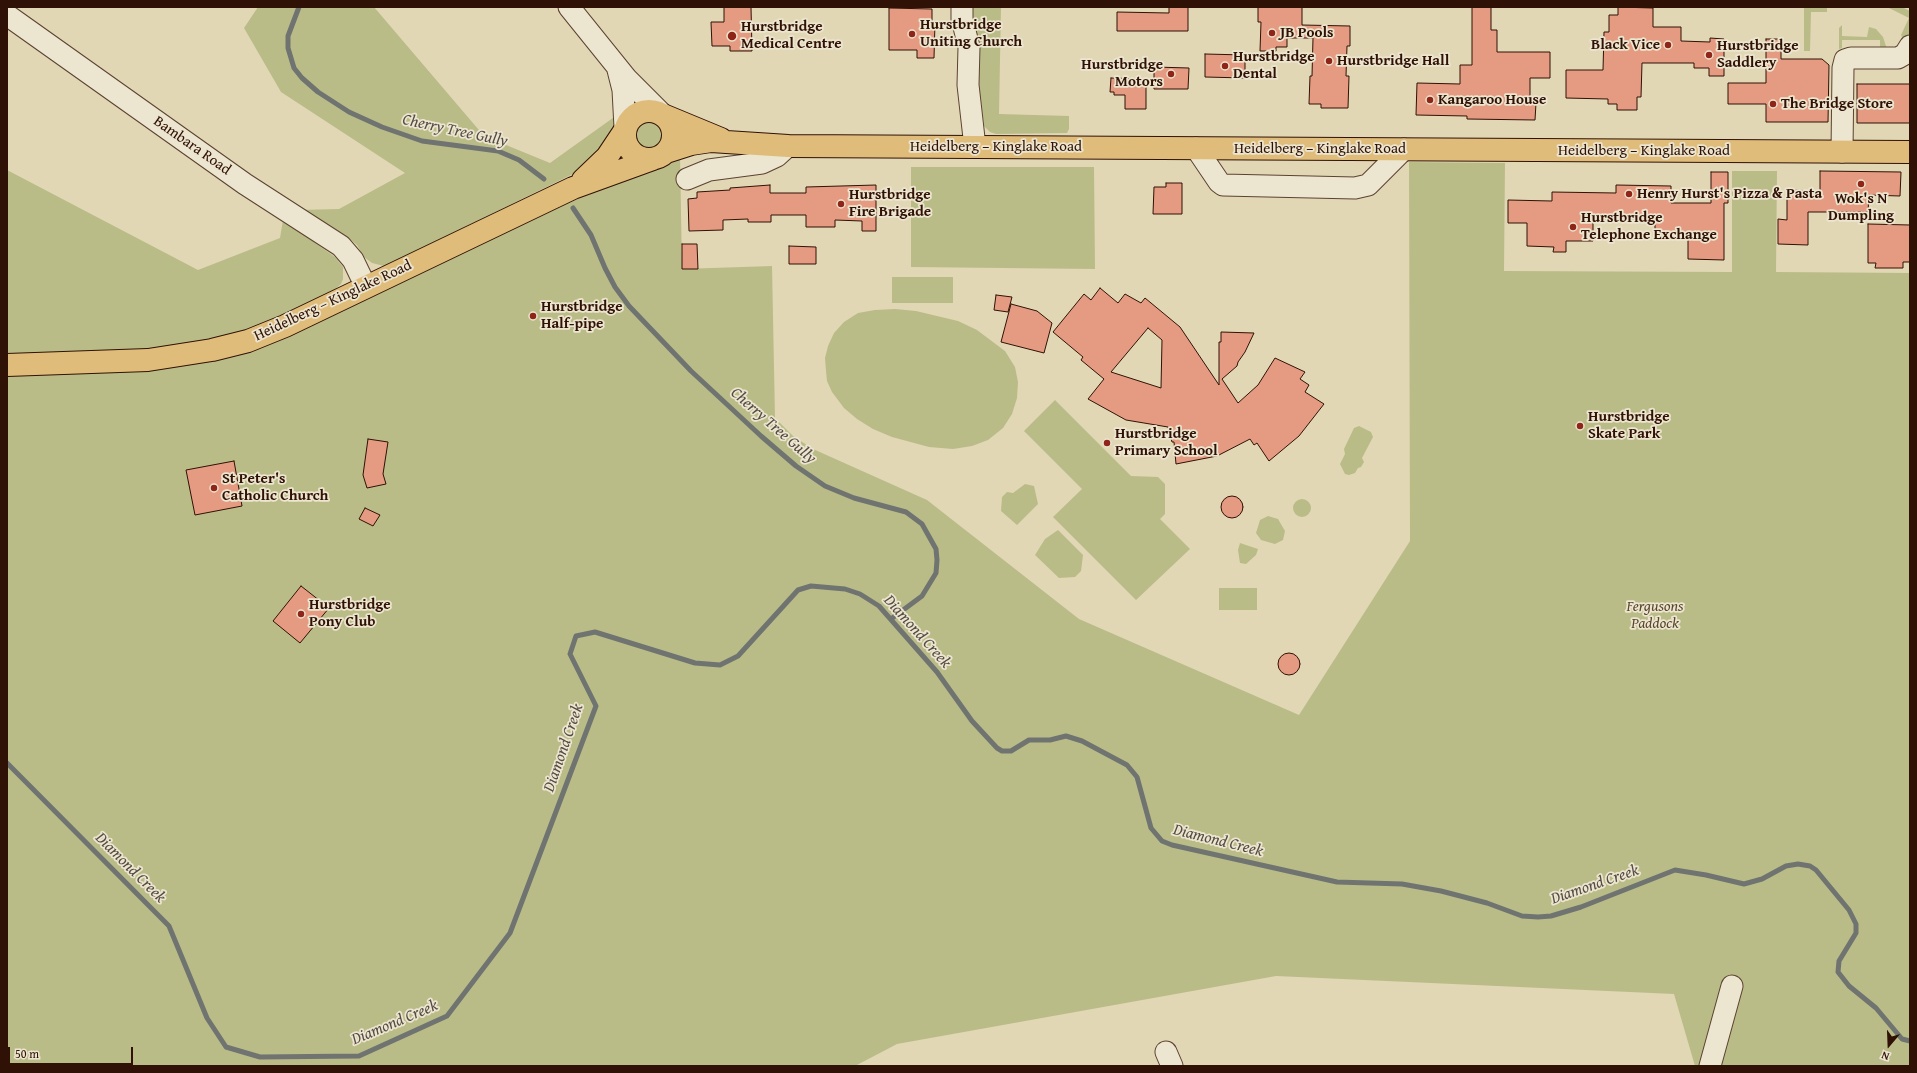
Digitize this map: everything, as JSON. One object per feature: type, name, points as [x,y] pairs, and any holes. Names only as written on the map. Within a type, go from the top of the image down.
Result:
[{"type":"main road","points":[[641,111],[654,111],[662,114],[669,120],[674,133],[670,147],[659,156],[645,159],[632,152],[627,146],[625,129],[629,121],[641,111]]},
{"type":"main road","name":"Heidelberg – Kinglake Road","points":[[662,114],[730,143]]},
{"type":"main road","name":"Heidelberg – Kinglake Road","points":[[573,188],[599,167],[625,129]]},
{"type":"main road","name":"Heidelberg – Kinglake Road","points":[[7,365],[129,361],[167,358],[212,350],[248,341],[267,334],[573,188],[691,144],[711,141],[788,146],[1910,152]]},
{"type":"street","points":[[569,7],[640,93],[662,114]]},
{"type":"street","points":[[962,7],[962,19],[969,47],[968,86],[975,146]]},
{"type":"street","name":"Bambara Road","points":[[7,15],[245,184],[338,244],[353,260],[366,287]]},
{"type":"street","points":[[1842,152],[1844,63],[1851,58],[1898,58],[1905,54],[1910,46]]},
{"type":"street","points":[[616,65],[623,90],[625,129]]},
{"type":"street","points":[[687,179],[709,170],[762,163],[777,156],[788,146]]},
{"type":"street","points":[[1196,148],[1218,182],[1223,185],[1355,188],[1364,187],[1371,182],[1404,149]]},
{"type":"street","points":[[1710,1066],[1732,986]]},
{"type":"green space","points":[[258,7],[374,7],[490,143],[506,145],[550,163],[617,115],[612,132],[607,143],[577,172],[389,264],[384,266],[372,263],[364,257],[357,245],[351,240],[299,210],[339,209],[405,173],[281,92],[244,28]]},
{"type":"green space","points":[[969,7],[1001,7],[999,114],[1069,116],[1069,129],[1067,133],[996,134],[990,132],[984,126]]},
{"type":"green space","points":[[1804,7],[1827,7],[1827,12],[1811,12],[1810,51],[1804,51]]},
{"type":"green space","points":[[1887,7],[1902,7],[1910,11],[1909,37],[1903,39],[1901,35],[1909,18]]},
{"type":"green space","points":[[1842,25],[1842,36],[1867,37],[1869,27],[1876,29],[1883,37],[1887,49],[1880,50],[1880,40],[1842,40],[1842,48],[1839,49],[1839,28]]},
{"type":"green space","points":[[648,121],[654,122],[658,125],[661,129],[661,141],[658,145],[654,148],[648,149],[642,148],[638,145],[635,141],[634,135],[635,129],[638,125],[642,122]]},
{"type":"green space","name":"Fergusons Paddock","points":[[680,154],[682,269],[772,266],[775,418],[793,436],[813,449],[927,500],[1079,619],[1299,715],[1410,541],[1409,162],[1505,163],[1504,271],[1732,272],[1732,171],[1777,171],[1776,272],[1910,273],[1910,1066],[1695,1066],[1674,994],[1276,976],[897,1044],[855,1066],[7,1066],[7,375],[168,368],[219,360],[247,352],[303,330],[592,192],[652,172]]},
{"type":"green space","points":[[911,167],[1094,167],[1095,269],[911,267]]},
{"type":"green space","points":[[7,170],[198,270],[280,238],[283,220],[335,257],[343,267],[343,279],[341,284],[332,292],[264,326],[189,347],[7,358]]},
{"type":"green space","points":[[892,277],[953,277],[953,303],[892,303]]},
{"type":"green space","points":[[895,309],[916,311],[958,321],[977,330],[1005,351],[1015,367],[1018,382],[1017,398],[1012,414],[1003,428],[988,440],[972,446],[953,449],[929,447],[892,437],[873,429],[857,419],[844,408],[832,392],[827,381],[825,358],[828,346],[834,333],[844,322],[858,313]]},
{"type":"green space","points":[[1055,400],[1131,476],[1158,477],[1165,484],[1165,514],[1160,519],[1190,549],[1136,600],[1053,517],[1082,489],[1024,431]]},
{"type":"green space","points":[[1359,426],[1371,432],[1373,437],[1362,458],[1364,462],[1361,467],[1358,468],[1355,473],[1349,475],[1345,474],[1340,464],[1345,454],[1344,449],[1354,428]]},
{"type":"green space","points":[[1025,484],[1034,486],[1038,504],[1017,525],[1001,511],[1002,497],[1007,492],[1013,493]]},
{"type":"green space","points":[[1302,499],[1308,502],[1311,508],[1308,514],[1302,517],[1296,514],[1293,508],[1296,502]]},
{"type":"green space","points":[[1268,516],[1278,519],[1285,531],[1283,540],[1275,544],[1261,540],[1256,533],[1260,520]]},
{"type":"green space","points":[[1058,530],[1083,555],[1081,571],[1075,577],[1059,578],[1035,555],[1045,539]]},
{"type":"green space","points":[[1240,543],[1258,549],[1256,555],[1246,564],[1240,563],[1238,550]]},
{"type":"green space","points":[[1219,588],[1257,588],[1257,610],[1219,610]]},
{"type":"building","name":"Hurstbridge Medical Centre","points":[[724,7],[751,7],[752,51],[730,51],[730,46],[712,46],[711,22],[724,22]]},
{"type":"building","points":[[1169,7],[1188,7],[1188,31],[1117,31],[1117,12],[1169,13]]},
{"type":"building","name":"Hurstbridge Hall","points":[[1258,7],[1302,7],[1302,25],[1350,26],[1350,46],[1347,46],[1346,76],[1349,76],[1348,108],[1321,108],[1321,104],[1309,104],[1310,76],[1312,76],[1313,38],[1287,38],[1287,47],[1276,47],[1276,51],[1260,51],[1261,22],[1258,22]]},
{"type":"building","points":[[1472,7],[1491,7],[1491,30],[1497,30],[1497,52],[1550,52],[1550,78],[1530,78],[1530,103],[1536,103],[1535,120],[1467,119],[1467,116],[1416,115],[1417,83],[1460,84],[1460,65],[1472,65]]},
{"type":"building","points":[[1618,7],[1653,8],[1653,27],[1681,27],[1681,41],[1710,42],[1710,38],[1724,39],[1724,76],[1709,76],[1709,68],[1694,68],[1694,63],[1642,63],[1641,97],[1637,97],[1637,110],[1617,110],[1617,104],[1608,104],[1608,99],[1566,98],[1566,70],[1603,70],[1604,32],[1609,32],[1609,15],[1618,15]]},
{"type":"building","name":"Hurstbridge Uniting Church","points":[[889,8],[932,9],[932,22],[935,22],[934,58],[917,58],[917,50],[889,50]]},
{"type":"building","points":[[1766,39],[1781,39],[1781,59],[1822,59],[1829,65],[1828,122],[1766,122],[1766,104],[1728,104],[1728,83],[1766,83]]},
{"type":"building","name":"Hurstbridge Dental","points":[[1205,54],[1245,55],[1245,78],[1205,77]]},
{"type":"building","name":"Hurstbridge Motors","points":[[1154,67],[1189,68],[1188,89],[1154,89]]},
{"type":"building","points":[[1111,78],[1146,79],[1146,109],[1125,109],[1125,95],[1114,95],[1114,92],[1110,92]]},
{"type":"building","points":[[1857,84],[1910,84],[1910,123],[1857,123]]},
{"type":"building","points":[[1820,171],[1901,172],[1900,196],[1869,195],[1868,212],[1808,212],[1808,245],[1778,244],[1778,219],[1787,220],[1787,190],[1820,191]]},
{"type":"building","points":[[1711,172],[1728,172],[1728,203],[1724,203],[1724,260],[1688,259],[1688,239],[1655,239],[1655,219],[1593,219],[1593,241],[1566,241],[1566,252],[1553,252],[1554,247],[1527,246],[1527,223],[1508,223],[1508,200],[1552,201],[1552,192],[1616,193],[1616,185],[1671,186],[1671,203],[1711,203]]},
{"type":"building","points":[[1166,183],[1182,183],[1182,214],[1153,214],[1154,187],[1166,187]]},
{"type":"building","points":[[770,185],[770,193],[806,193],[806,187],[876,185],[876,231],[862,231],[862,221],[835,220],[835,227],[806,227],[806,215],[771,215],[771,222],[748,222],[748,219],[723,220],[723,230],[689,231],[688,199],[697,198],[697,192]]},
{"type":"building","points":[[1868,224],[1910,225],[1910,262],[1903,262],[1903,268],[1875,268],[1876,263],[1868,263]]},
{"type":"building","points":[[682,244],[697,244],[698,269],[682,269]]},
{"type":"building","points":[[789,246],[816,247],[816,264],[789,264]]},
{"type":"building","points":[[1100,288],[1118,303],[1125,294],[1141,303],[1145,298],[1180,327],[1219,385],[1219,342],[1221,342],[1221,332],[1254,333],[1237,366],[1222,379],[1238,403],[1258,385],[1275,358],[1305,372],[1300,379],[1309,385],[1305,392],[1324,404],[1299,436],[1269,461],[1257,443],[1254,445],[1250,439],[1217,456],[1176,464],[1174,442],[1172,442],[1168,427],[1126,420],[1088,399],[1104,379],[1081,360],[1083,357],[1053,332],[1084,294],[1091,300]],"holes":[[[1148,328],[1162,340],[1161,388],[1111,372]]]},
{"type":"building","points":[[996,295],[1012,297],[1008,312],[994,310]]},
{"type":"building","points":[[1011,304],[1037,311],[1052,323],[1044,353],[1001,342]]},
{"type":"building","points":[[368,439],[388,442],[383,474],[386,484],[367,488],[363,475]]},
{"type":"building","name":"St Peter's Catholic Church","points":[[234,461],[242,506],[195,515],[186,470]]},
{"type":"building","points":[[1232,496],[1240,499],[1243,507],[1240,515],[1232,518],[1224,515],[1221,507],[1224,499]]},
{"type":"building","points":[[365,508],[380,515],[373,526],[359,519]]},
{"type":"building","name":"Hurstbridge Pony Club","points":[[301,586],[329,608],[300,643],[273,621]]},
{"type":"building","points":[[1289,653],[1297,656],[1300,664],[1297,672],[1289,675],[1281,672],[1278,664],[1281,656]]},
{"type":"waterway","name":"Cherry Tree Gully","points":[[299,7],[288,36],[288,48],[294,68],[302,78],[318,92],[349,112],[382,127],[422,141],[498,151],[519,160],[544,179]]},
{"type":"waterway","name":"Cherry Tree Gully","points":[[573,208],[591,235],[615,287],[629,306],[691,371],[761,436],[796,466],[825,486],[854,498],[906,512],[922,524],[936,549],[936,573],[922,596],[891,619]]},
{"type":"waterway","name":"Diamond Creek","points":[[7,763],[169,926],[207,1018],[226,1047],[260,1057],[359,1056],[447,1016],[510,933],[596,706],[570,654],[576,636],[595,632],[695,663],[720,665],[738,656],[798,590],[811,586],[845,589],[860,594],[879,606],[937,672],[972,721],[997,748],[1002,751],[1011,751],[1029,740],[1050,740],[1066,736],[1082,741],[1127,765],[1137,777],[1151,828],[1162,841],[1172,845],[1337,882],[1402,884],[1441,891],[1487,903],[1522,916],[1538,917],[1551,916],[1581,907],[1675,870],[1706,875],[1744,884],[1762,879],[1786,866],[1798,864],[1810,866],[1816,870],[1849,910],[1856,924],[1856,933],[1839,961],[1838,972],[1849,986],[1876,1008],[1902,1039],[1910,1041]]},
{"type":"place","name":"JB Pools","points":[[1272,33]]},
{"type":"place","name":"Hurstbridge Uniting Church","points":[[912,34]]},
{"type":"place","name":"Hurstbridge Medical Centre","points":[[732,36]]},
{"type":"place","name":"Black Vice","points":[[1668,45]]},
{"type":"place","name":"Hurstbridge Saddlery","points":[[1709,55]]},
{"type":"place","name":"Hurstbridge Hall","points":[[1329,61]]},
{"type":"place","name":"Hurstbridge Dental","points":[[1225,66]]},
{"type":"place","name":"Hurstbridge Motors","points":[[1171,74]]},
{"type":"place","name":"Kangaroo House","points":[[1430,100]]},
{"type":"place","name":"The Bridge Store","points":[[1773,104]]},
{"type":"place","name":"Wok's N Dumpling","points":[[1861,184]]},
{"type":"place","name":"Henry Hurst's Pizza & Pasta","points":[[1629,194]]},
{"type":"place","name":"Hurstbridge Fire Brigade","points":[[841,204]]},
{"type":"place","name":"Hurstbridge Telephone Exchange","points":[[1573,227]]},
{"type":"place","name":"Hurstbridge Half-pipe","points":[[533,316]]},
{"type":"place","name":"Hurstbridge Skate Park","points":[[1580,426]]},
{"type":"place","name":"Hurstbridge Primary School","points":[[1107,443]]},
{"type":"place","name":"St Peter's Catholic Church","points":[[214,488]]},
{"type":"place","name":"Hurstbridge Pony Club","points":[[301,614]]}]
